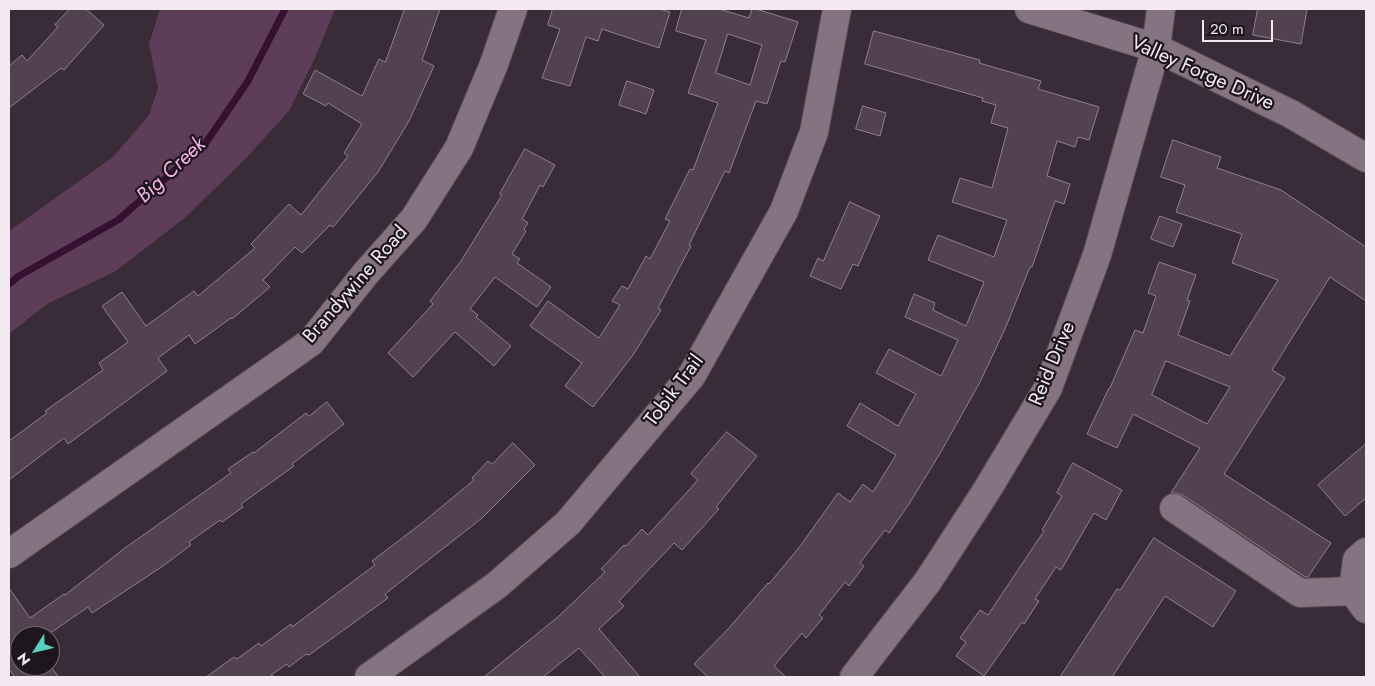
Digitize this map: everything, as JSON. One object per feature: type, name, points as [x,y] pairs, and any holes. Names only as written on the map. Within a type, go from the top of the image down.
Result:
[{"type":"street","name":"Brandywine Road","points":[[9,554],[310,342],[414,218],[459,148],[494,64],[513,9]]},
{"type":"street","name":"Tobik Trail","points":[[369,677],[497,585],[568,523],[692,375],[784,211],[814,132],[837,9]]},
{"type":"street","name":"Valley Forge Drive","points":[[1029,9],[1156,48],[1291,114],[1366,158]]},
{"type":"street","name":"Reid Drive","points":[[854,677],[928,581],[987,490],[1048,388],[1097,255],[1156,48],[1161,9]]},
{"type":"street","points":[[1174,508],[1300,593],[1360,600],[1357,560],[1366,552]]},
{"type":"shaded area","points":[[160,9],[335,9],[314,60],[289,111],[247,157],[187,216],[116,271],[47,304],[9,334],[9,231],[113,157],[149,115],[158,88],[149,44]]},
{"type":"building","points":[[70,9],[86,9],[104,25],[64,70],[61,68],[9,108],[9,66],[22,55],[27,61],[58,27],[55,25]]},
{"type":"building","points":[[405,9],[440,9],[422,60],[434,66],[409,121],[378,172],[333,227],[330,225],[302,253],[295,247],[263,280],[270,287],[232,319],[195,344],[189,335],[158,358],[167,371],[68,444],[64,438],[9,480],[9,441],[47,413],[45,411],[103,370],[99,363],[128,342],[102,306],[122,292],[146,326],[194,291],[198,296],[255,248],[251,244],[289,204],[301,215],[348,156],[344,153],[362,124],[328,103],[326,106],[303,94],[315,70],[362,96],[379,59],[385,62]]},
{"type":"building","points":[[553,9],[659,9],[670,12],[659,48],[602,29],[598,41],[586,37],[570,86],[542,78],[560,29],[548,25]]},
{"type":"building","points":[[682,9],[719,9],[749,18],[752,9],[756,9],[798,22],[785,62],[781,61],[767,104],[756,101],[729,173],[725,171],[689,245],[691,246],[658,308],[661,310],[633,355],[593,407],[565,386],[582,363],[530,326],[548,301],[599,338],[620,305],[612,301],[622,286],[628,289],[646,256],[650,259],[670,221],[665,219],[690,169],[693,170],[718,103],[688,93],[706,40],[676,31]],"holes":[[[728,34],[762,45],[750,85],[716,73]]]},
{"type":"building","points":[[1258,9],[1307,9],[1301,44],[1253,35]]},
{"type":"building","points":[[874,31],[980,60],[979,63],[1041,81],[1038,89],[1099,107],[1089,140],[1078,137],[1075,147],[1057,141],[1047,176],[1070,184],[1064,204],[1055,201],[1032,267],[1030,267],[1005,329],[980,382],[909,504],[889,533],[885,530],[860,563],[864,566],[849,586],[845,582],[819,615],[823,618],[806,638],[802,633],[774,666],[786,677],[708,677],[694,664],[769,584],[801,545],[838,493],[850,502],[863,484],[873,492],[896,455],[847,426],[860,403],[898,426],[916,394],[876,373],[889,349],[941,376],[958,340],[905,317],[914,294],[935,303],[933,310],[966,326],[984,282],[928,260],[938,235],[994,257],[1007,220],[952,202],[960,178],[992,188],[1008,128],[991,123],[996,105],[982,101],[983,98],[865,64]]},
{"type":"building","points":[[627,81],[654,90],[646,114],[619,105]]},
{"type":"building","points":[[863,106],[886,113],[880,136],[856,129]]},
{"type":"building","points":[[1173,140],[1221,157],[1217,168],[1281,190],[1366,247],[1366,301],[1330,277],[1272,370],[1285,378],[1224,474],[1331,543],[1308,577],[1305,577],[1183,495],[1171,493],[1200,448],[1133,414],[1117,448],[1087,434],[1110,388],[1135,330],[1143,333],[1156,296],[1148,293],[1159,262],[1196,275],[1187,300],[1190,301],[1178,335],[1230,356],[1278,280],[1232,263],[1242,234],[1176,212],[1185,185],[1161,177]],"holes":[[[1166,361],[1230,387],[1207,424],[1152,395]]]},
{"type":"building","points":[[525,149],[555,165],[543,187],[540,185],[522,219],[528,223],[524,229],[526,231],[512,254],[520,259],[517,263],[551,287],[537,307],[495,277],[470,309],[478,315],[476,317],[511,346],[494,366],[455,332],[413,377],[388,353],[433,304],[430,301],[461,261],[502,195],[500,194]]},
{"type":"building","points":[[850,202],[880,216],[858,266],[853,264],[841,289],[810,276],[818,258],[823,261]]},
{"type":"building","points":[[1160,216],[1182,224],[1173,247],[1151,239]]},
{"type":"building","points":[[327,402],[344,424],[292,464],[294,466],[241,504],[243,507],[222,522],[220,520],[189,542],[191,545],[163,566],[92,613],[88,607],[60,626],[10,626],[10,670],[9,588],[30,618],[65,595],[125,548],[231,473],[228,469],[254,453],[306,413],[309,416]]},
{"type":"building","points":[[727,432],[757,456],[716,507],[719,509],[682,550],[674,543],[619,601],[624,606],[599,629],[640,677],[605,677],[579,648],[543,677],[484,677],[559,616],[605,572],[601,569],[642,529],[648,535],[698,480],[691,474]]},
{"type":"building","points":[[513,443],[535,465],[482,518],[385,594],[388,598],[309,655],[306,654],[289,667],[287,664],[271,675],[275,677],[206,677],[234,657],[237,659],[259,643],[261,646],[291,624],[292,627],[375,565],[372,561],[474,480],[472,478],[488,461],[492,464]]},
{"type":"building","points":[[1366,444],[1366,498],[1345,516],[1318,485]]},
{"type":"building","points":[[1073,463],[1122,490],[1106,520],[1094,513],[1061,570],[1056,567],[1035,599],[1039,601],[1024,624],[1022,622],[984,676],[956,656],[966,642],[960,638],[980,610],[988,615],[1044,531],[1042,530],[1062,496],[1057,493]]},
{"type":"building","points":[[1154,538],[1236,591],[1213,627],[1165,596],[1112,677],[1060,677],[1117,589],[1120,590]]},
{"type":"building","points":[[14,676],[59,677],[15,677]]},
{"type":"waterway","name":"Big Creek","points":[[9,284],[19,276],[118,220],[205,144],[248,81],[285,9]]}]
